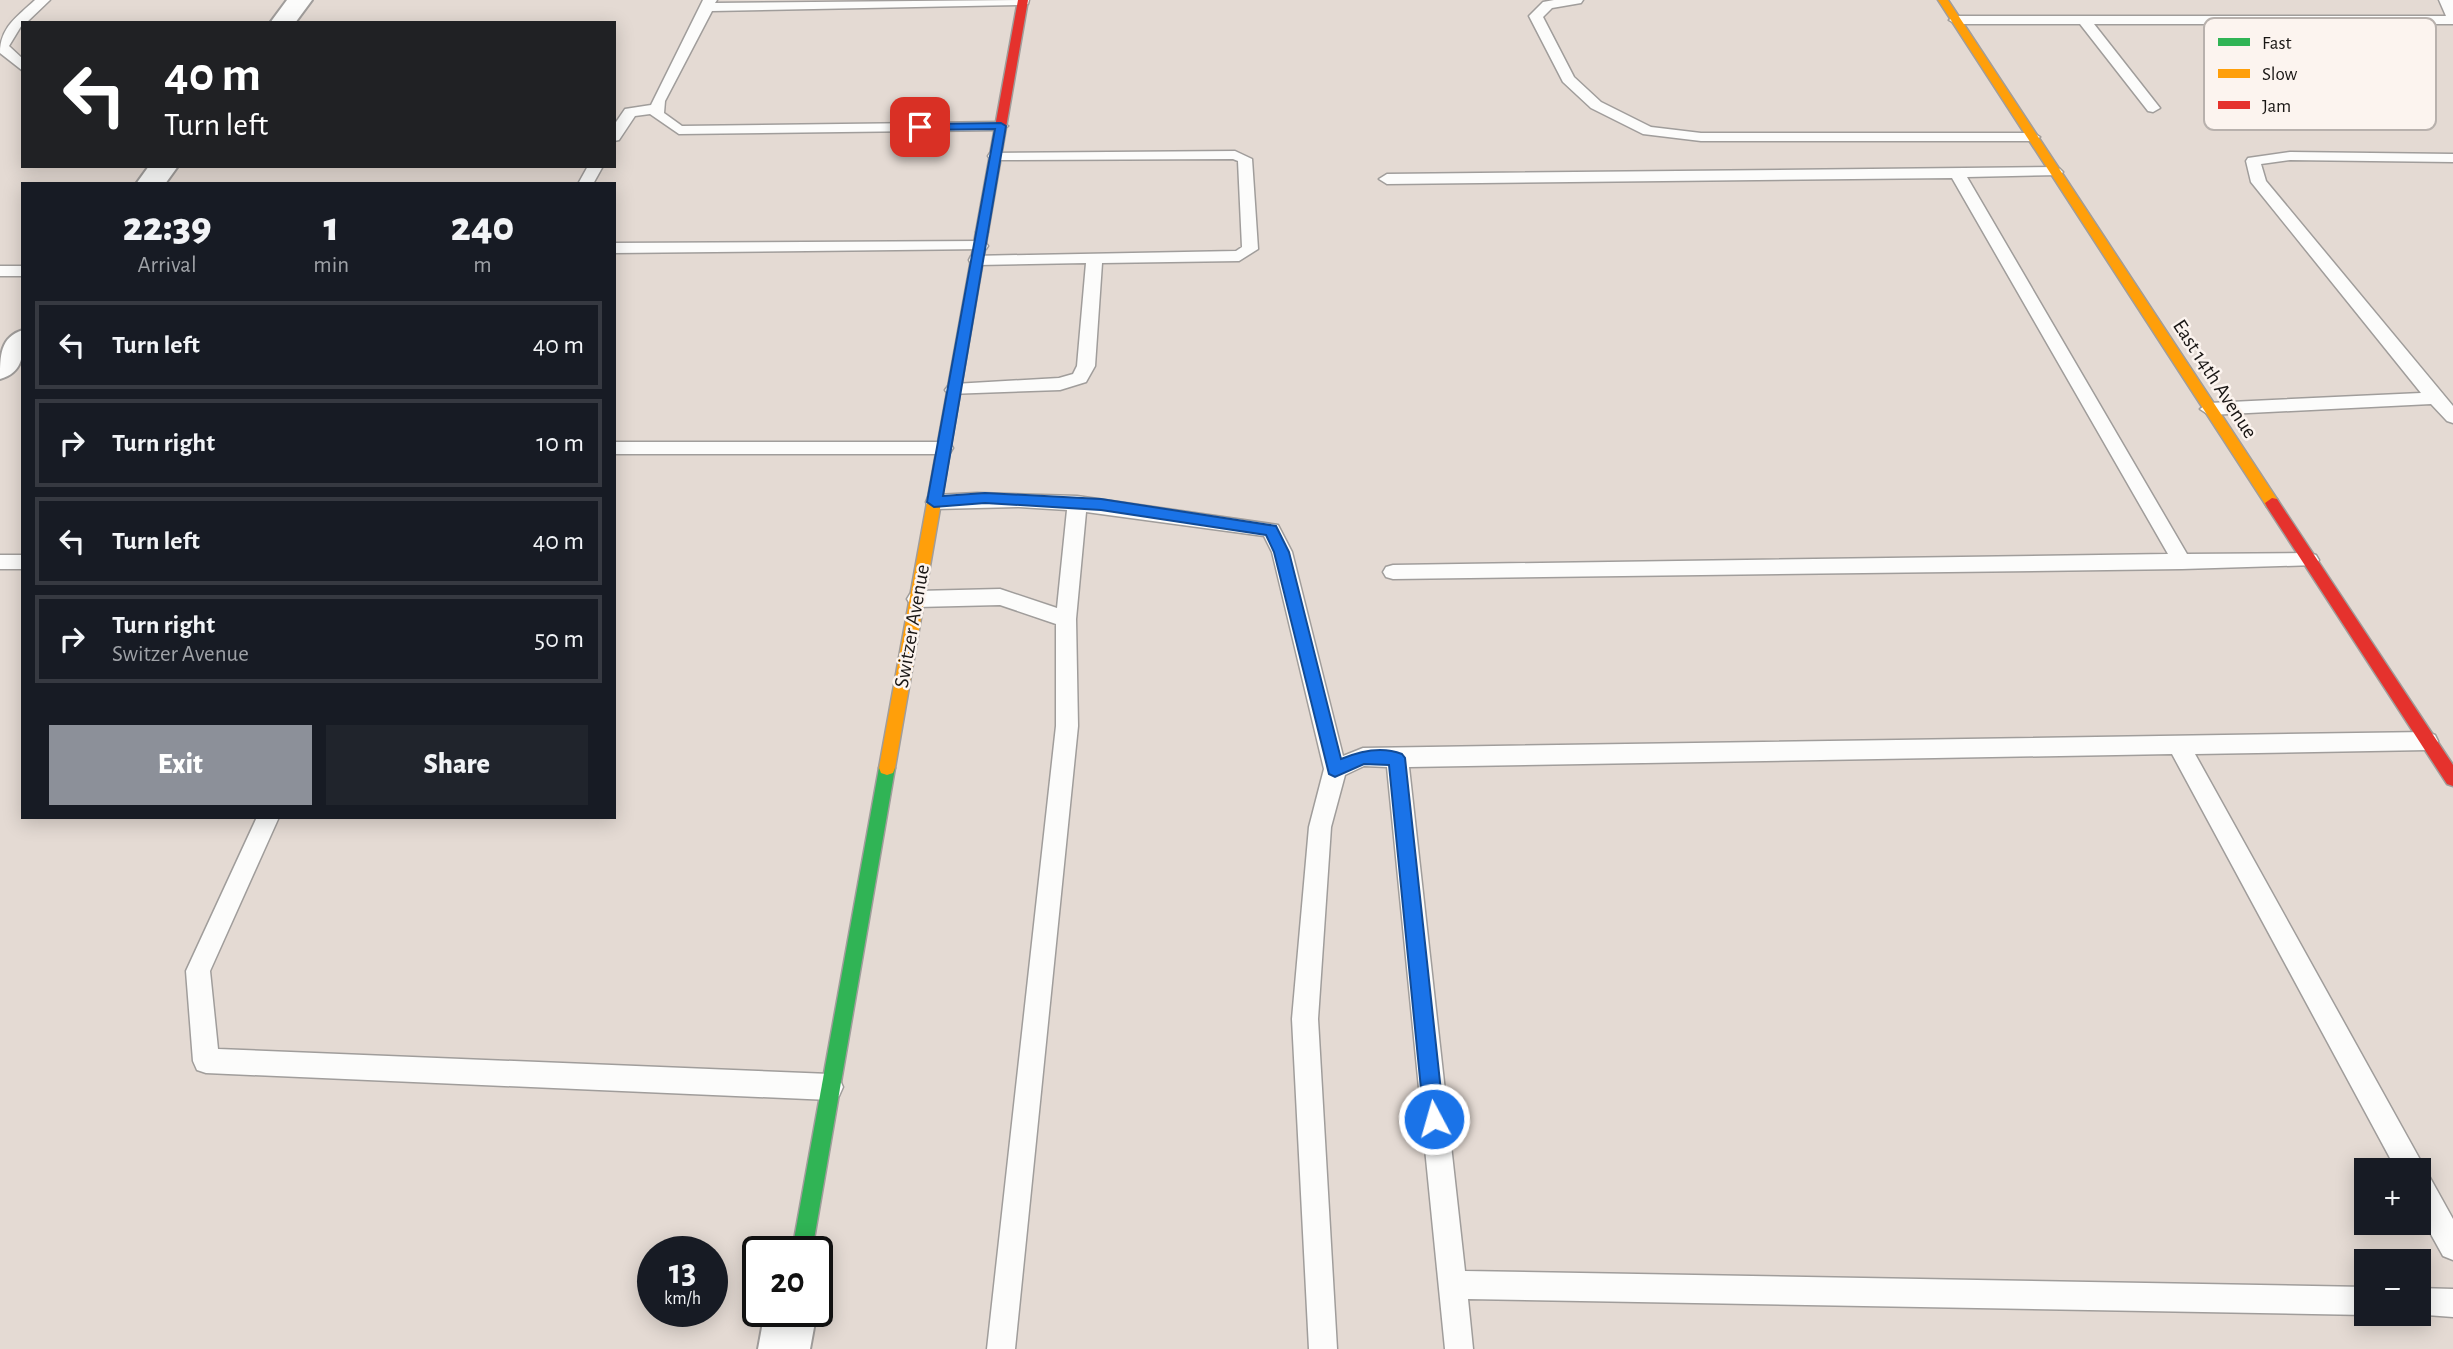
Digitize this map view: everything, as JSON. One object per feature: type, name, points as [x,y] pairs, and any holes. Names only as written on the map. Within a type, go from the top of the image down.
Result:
[{"type":"street","points":[[284,21],[300,0]]},
{"type":"street","name":"Switzer Avenue","points":[[805,1236],[1023,0]]},
{"type":"street","name":"East 14th Avenue","points":[[1943,0],[2453,779]]},
{"type":"street","points":[[152,182],[162,168]]},
{"type":"street","points":[[0,368],[21,342]]},
{"type":"street","points":[[784,1349],[788,1327]]},
{"type":"lane","points":[[21,65],[2,47],[12,29],[43,0]]},
{"type":"lane","points":[[1001,126],[679,130],[657,115],[657,109],[658,101],[709,4],[1023,0]]},
{"type":"lane","points":[[1576,0],[1548,5],[1536,16],[1568,79],[1596,105],[1648,131],[1701,137],[2032,138]]},
{"type":"lane","points":[[2446,0],[2453,19]]},
{"type":"lane","points":[[1956,20],[2204,20]]},
{"type":"lane","points":[[2084,20],[2153,108]]},
{"type":"lane","points":[[616,134],[630,112],[657,109]]},
{"type":"lane","points":[[616,248],[978,253],[1094,259],[1239,256],[1250,249],[1245,159],[1235,155],[995,156]]},
{"type":"lane","points":[[2453,158],[2290,156],[2253,161],[2259,181],[2453,417]]},
{"type":"lane","points":[[1387,179],[2055,172]]},
{"type":"lane","points":[[1957,173],[2182,562]]},
{"type":"lane","points":[[954,390],[1059,384],[1080,378],[1086,366],[1094,259]]},
{"type":"lane","points":[[0,271],[21,271]]},
{"type":"lane","points":[[2210,409],[2435,398]]},
{"type":"lane","points":[[616,448],[944,448]]},
{"type":"lane","points":[[934,502],[985,498],[1077,503],[1271,530],[1282,552],[1335,769],[1320,827],[1305,1019],[1323,1349]]},
{"type":"lane","points":[[1001,1349],[1067,726],[1066,619],[1077,503]]},
{"type":"lane","points":[[1393,572],[2309,560]]},
{"type":"lane","points":[[0,562],[21,562]]},
{"type":"lane","points":[[917,599],[1000,597],[1066,619]]},
{"type":"lane","points":[[1335,769],[1363,757],[2427,741]]},
{"type":"lane","points":[[2179,746],[2405,1158]]},
{"type":"lane","points":[[1396,758],[1459,1349]]},
{"type":"lane","points":[[267,819],[198,971],[206,1062],[830,1087]]},
{"type":"lane","points":[[2431,1206],[2453,1246]]},
{"type":"lane","points":[[1451,1285],[2354,1301]]},
{"type":"lane","points":[[2431,1302],[2453,1303]]},
{"type":"shaded area","points":[[0,0],[2453,0],[2453,1349],[0,1349]]},
{"type":"traffic: fast","points":[[805,1236],[887,768]]},
{"type":"traffic: slow","points":[[1943,0],[2272,503]]},
{"type":"traffic: slow","points":[[887,768],[982,232]]},
{"type":"traffic: jam","points":[[982,232],[1023,0]]},
{"type":"traffic: jam","points":[[2272,503],[2453,779]]},
{"type":"route","points":[[920,127],[1001,126],[934,502],[985,498],[1101,505],[1271,530],[1282,552],[1335,769],[1363,757],[1396,758],[1434,1119]]}]
